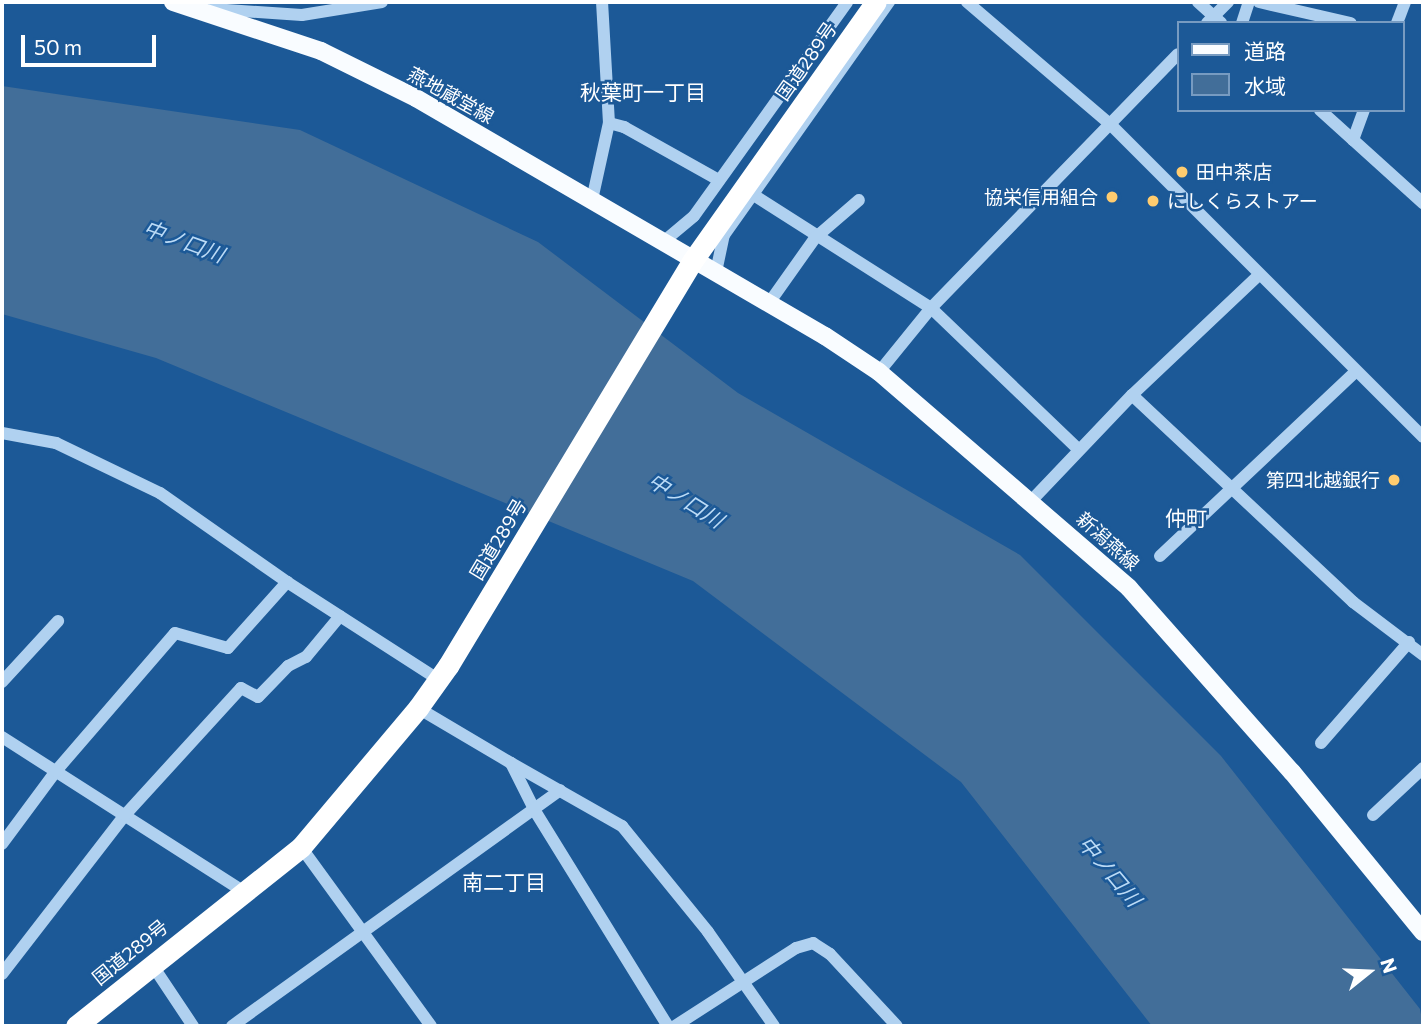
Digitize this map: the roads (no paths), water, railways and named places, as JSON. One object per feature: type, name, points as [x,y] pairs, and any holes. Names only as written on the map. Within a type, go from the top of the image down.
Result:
[{"type":"highway","name":"国道289号","points":[[76,1026],[151,963],[301,847],[418,708],[444,673],[692,260],[876,2]]},
{"type":"main road","name":"燕地蔵堂線","points":[[173,2],[321,51],[416,98],[692,260]]},
{"type":"main road","name":"新潟燕線","points":[[692,260],[769,303],[879,372],[1031,500],[1129,588],[1292,772],[1423,932]]},
{"type":"street","points":[[197,9],[302,15],[382,2]]},
{"type":"street","points":[[592,200],[609,122],[602,2]]},
{"type":"street","points":[[663,242],[694,216],[847,2]]},
{"type":"street","points":[[716,272],[724,235],[889,2]]},
{"type":"street","points":[[967,2],[1112,126],[1423,438]]},
{"type":"street","points":[[1198,2],[1214,20],[1228,2]]},
{"type":"street","points":[[1243,21],[1249,2]]},
{"type":"street","points":[[1259,2],[1342,21]]},
{"type":"street","points":[[1398,21],[1405,2]]},
{"type":"street","points":[[879,372],[931,308],[1112,126],[1176,56]]},
{"type":"street","points":[[1322,112],[1423,203]]},
{"type":"street","points":[[1353,140],[1363,112]]},
{"type":"street","points":[[609,122],[624,127],[719,180]]},
{"type":"street","points":[[752,194],[815,238],[931,308],[1079,450]]},
{"type":"street","points":[[769,303],[815,238],[859,200]]},
{"type":"street","points":[[1031,500],[1132,395],[1259,275]]},
{"type":"street","points":[[1160,556],[1355,372]]},
{"type":"street","points":[[1132,395],[1233,486],[1353,602],[1423,655]]},
{"type":"street","points":[[2,433],[56,443],[120,471],[160,493],[287,582],[444,673]]},
{"type":"street","points":[[2,844],[56,771],[175,633],[228,648],[287,582]]},
{"type":"street","points":[[2,974],[125,815],[241,688],[258,697],[288,666],[306,657],[340,615]]},
{"type":"street","points":[[2,682],[58,621]]},
{"type":"street","points":[[1321,743],[1409,642]]},
{"type":"street","points":[[418,708],[511,763],[609,816],[630,834],[744,981],[774,1026]]},
{"type":"street","points":[[2,737],[243,891]]},
{"type":"street","points":[[511,763],[534,811],[667,1026]]},
{"type":"street","points":[[1373,815],[1423,768]]},
{"type":"street","points":[[232,1026],[364,935],[560,790]]},
{"type":"street","points":[[301,847],[431,1026]]},
{"type":"street","points":[[675,1026],[744,981],[813,943],[830,954],[897,1026]]},
{"type":"street","points":[[151,963],[193,1026]]},
{"type":"water","name":"中ノ口川","points":[[2,86],[300,130],[538,242],[738,393],[1020,555],[1221,756],[1420,1009],[1423,1026],[1152,1026],[961,782],[693,581],[156,358],[2,314]]},
{"type":"place","name":"田中茶店","points":[[1182,172]]},
{"type":"place","name":"協栄信用組合","points":[[1112,197]]},
{"type":"place","name":"にしくらストアー","points":[[1153,201]]},
{"type":"place","name":"第四北越銀行","points":[[1394,480]]},
{"type":"district","name":"秋葉町一丁目","points":[[643,92]]},
{"type":"district","name":"仲町","points":[[1186,518]]},
{"type":"district","name":"南二丁目","points":[[504,882]]}]
